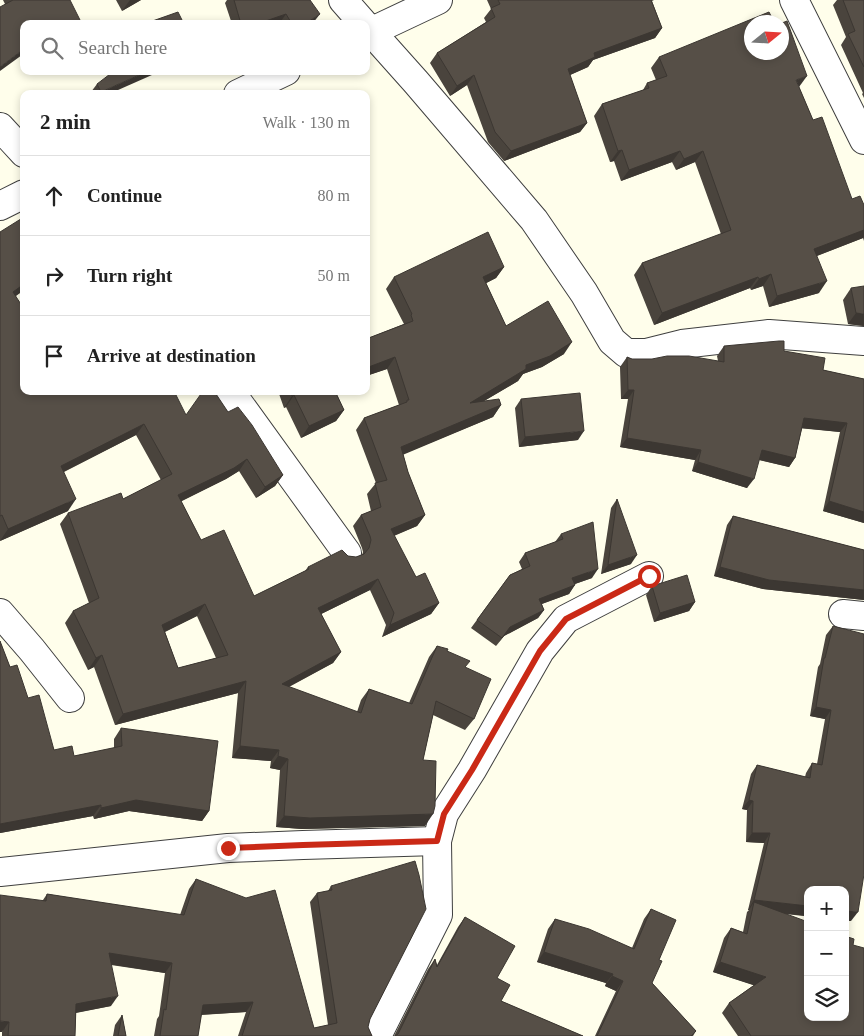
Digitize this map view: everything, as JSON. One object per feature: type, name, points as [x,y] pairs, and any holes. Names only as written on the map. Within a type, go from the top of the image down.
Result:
[{"type":"street","points":[[344,0],[360,20]]},
{"type":"street","points":[[370,28],[438,0]]},
{"type":"street","points":[[794,0],[864,140]]},
{"type":"street","points":[[370,32],[416,82],[534,220],[584,293],[612,341],[626,353],[646,352],[682,344],[769,334],[864,341]]},
{"type":"street","points":[[246,90],[278,75]]},
{"type":"street","points":[[0,127],[20,149]]},
{"type":"street","points":[[0,206],[20,196]]},
{"type":"street","points":[[233,395],[347,552]]},
{"type":"street","points":[[377,1036],[438,915],[437,841],[444,814],[472,770],[540,651],[566,619],[649,576]]},
{"type":"street","points":[[0,613],[70,698]]},
{"type":"street","points":[[0,872],[228,848],[437,841]]},
{"type":"building","points":[[13,0],[70,0],[80,20],[20,20],[20,52],[0,67],[0,7]]},
{"type":"building","points":[[234,0],[310,0],[320,14],[311,20],[290,20],[286,14],[269,20],[240,20]]},
{"type":"building","points":[[498,0],[651,0],[662,28],[594,53],[595,57],[568,69],[587,123],[511,151],[495,132],[474,75],[457,86],[437,53],[495,17],[491,8],[500,4]]},
{"type":"building","points":[[843,0],[864,0],[864,67],[848,34],[855,31]]},
{"type":"building","points":[[178,12],[182,20],[155,20]]},
{"type":"building","points":[[744,22],[744,60],[789,60],[789,26],[807,76],[796,80],[813,120],[822,117],[852,199],[860,196],[864,205],[864,230],[814,249],[827,281],[777,296],[771,274],[759,279],[758,277],[662,313],[642,263],[731,230],[703,151],[684,159],[680,151],[629,170],[622,150],[618,151],[602,104],[649,88],[647,83],[667,76],[659,57]]},
{"type":"building","points":[[109,75],[139,75],[105,90],[100,90],[97,84]]},
{"type":"building","points":[[20,220],[20,287],[13,292],[20,303],[20,395],[176,395],[186,415],[200,395],[217,395],[228,412],[238,407],[252,425],[283,475],[265,487],[247,459],[234,468],[178,495],[201,540],[224,530],[254,596],[309,569],[308,567],[342,550],[348,556],[356,557],[364,554],[369,548],[371,540],[361,515],[381,507],[375,483],[387,480],[364,418],[409,400],[395,357],[370,366],[370,337],[413,321],[412,314],[394,277],[488,232],[504,267],[483,277],[506,326],[548,301],[572,342],[550,356],[526,365],[526,369],[470,403],[499,399],[501,405],[401,447],[408,472],[425,515],[391,529],[416,577],[425,573],[439,603],[390,625],[394,613],[378,579],[318,608],[341,652],[282,684],[361,713],[369,689],[412,704],[437,646],[448,649],[447,651],[470,661],[465,667],[491,679],[474,719],[436,701],[423,760],[436,761],[435,806],[433,814],[310,818],[284,816],[288,759],[278,756],[279,750],[240,746],[246,681],[123,714],[102,655],[96,658],[73,611],[99,598],[68,513],[121,493],[123,499],[172,474],[144,424],[61,466],[76,499],[8,529],[2,515],[0,516],[0,232]],"holes":[[[205,604],[228,655],[178,668],[162,625]]]},
{"type":"building","points":[[864,286],[864,314],[856,313],[851,288]]},
{"type":"building","points":[[784,341],[784,351],[825,358],[823,370],[864,379],[864,512],[829,501],[847,423],[804,418],[795,458],[762,450],[754,479],[698,462],[701,450],[627,438],[634,390],[628,390],[627,357],[632,359],[652,359],[667,356],[689,356],[724,362],[724,346]]},
{"type":"building","points":[[580,393],[584,431],[525,437],[521,399]]},
{"type":"building","points":[[294,395],[337,395],[344,410],[309,426]]},
{"type":"building","points":[[617,499],[637,555],[608,565]]},
{"type":"building","points":[[733,516],[864,550],[864,590],[769,580],[720,567]]},
{"type":"building","points":[[593,522],[598,569],[572,578],[575,585],[539,599],[544,610],[510,627],[502,638],[477,620],[510,575],[530,566],[525,553],[563,539],[561,534]]},
{"type":"building","points":[[687,575],[695,602],[660,613],[652,586]]},
{"type":"building","points":[[833,626],[864,634],[864,874],[858,912],[849,911],[849,886],[804,886],[804,906],[754,900],[770,833],[752,833],[753,801],[749,800],[757,765],[810,778],[812,763],[822,765],[831,710],[816,707]]},
{"type":"building","points":[[0,641],[10,667],[17,665],[28,698],[39,695],[54,750],[72,746],[74,756],[122,746],[121,728],[218,741],[209,811],[136,800],[101,808],[101,805],[0,824]]},
{"type":"building","points":[[415,861],[426,909],[370,1019],[368,1027],[372,1036],[242,1036],[253,1002],[203,1005],[198,1036],[160,1036],[164,1009],[166,1010],[172,963],[109,953],[118,996],[76,1004],[75,1036],[8,1036],[9,1022],[0,1021],[0,895],[46,901],[47,894],[184,915],[196,879],[246,898],[275,890],[314,1028],[337,1023],[317,893],[332,890],[331,886]]},
{"type":"building","points":[[754,902],[804,921],[804,1021],[849,1021],[849,937],[854,939],[853,945],[864,948],[864,1036],[751,1036],[729,1003],[766,977],[720,962],[731,928],[747,934]]},
{"type":"building","points":[[651,909],[676,920],[659,960],[662,961],[652,983],[696,1031],[691,1036],[597,1036],[623,981],[612,976],[613,974],[544,952],[555,919],[589,929],[634,949]]},
{"type":"building","points":[[465,917],[515,946],[497,978],[510,985],[501,1001],[583,1036],[395,1036],[398,1034],[435,959],[437,967]]},
{"type":"building","points":[[122,1015],[126,1036],[118,1036]]},
{"type":"route","points":[[228,848],[437,841],[444,814],[472,770],[540,651],[566,619],[649,576]]}]
